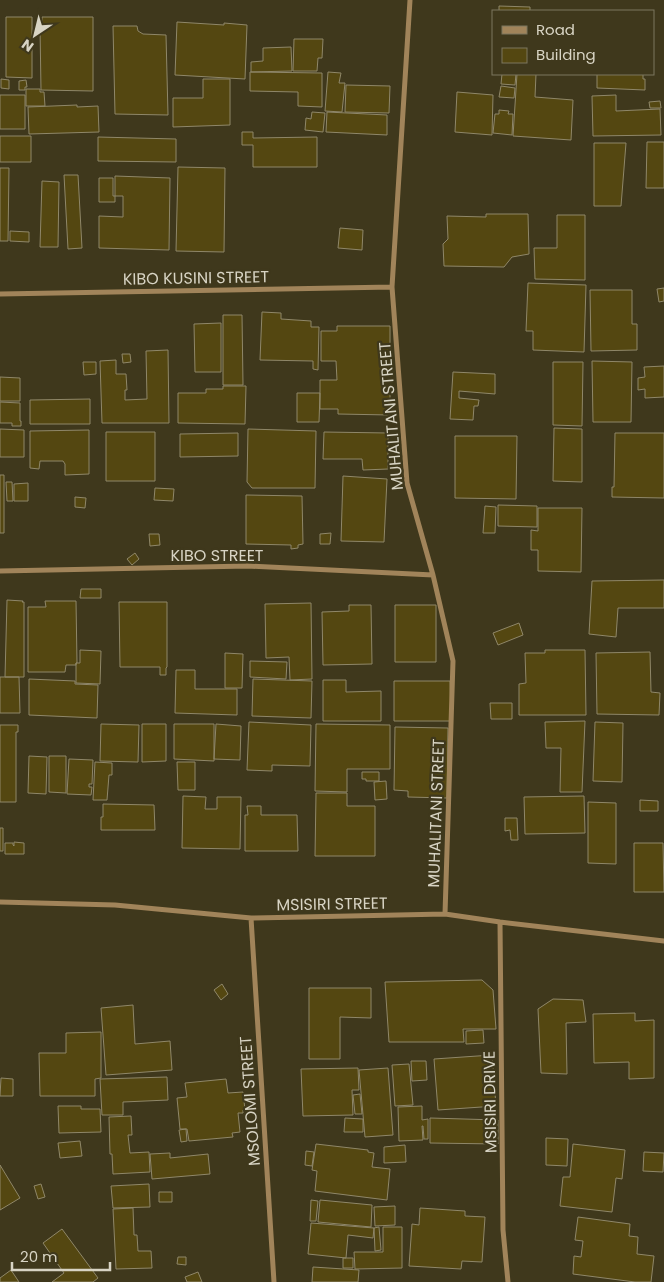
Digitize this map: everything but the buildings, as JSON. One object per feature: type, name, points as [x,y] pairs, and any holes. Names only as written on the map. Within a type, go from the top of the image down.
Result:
[{"type":"street","name":"MUHALITANI STREET","points":[[410,0],[392,287],[407,483],[433,575],[454,661],[445,914]]},
{"type":"street","name":"KIBO KUSINI STREET","points":[[0,294],[392,287]]},
{"type":"street","name":"KIBO STREET","points":[[0,571],[248,566],[433,575]]},
{"type":"street","name":"MSISIRI STREET","points":[[0,902],[116,905],[251,918],[445,914],[664,941]]},
{"type":"street","name":"MSOLOMI STREET","points":[[251,918],[274,1282]]},
{"type":"street","name":"MSISIRI DRIVE","points":[[500,922],[503,1230],[508,1282]]}]
